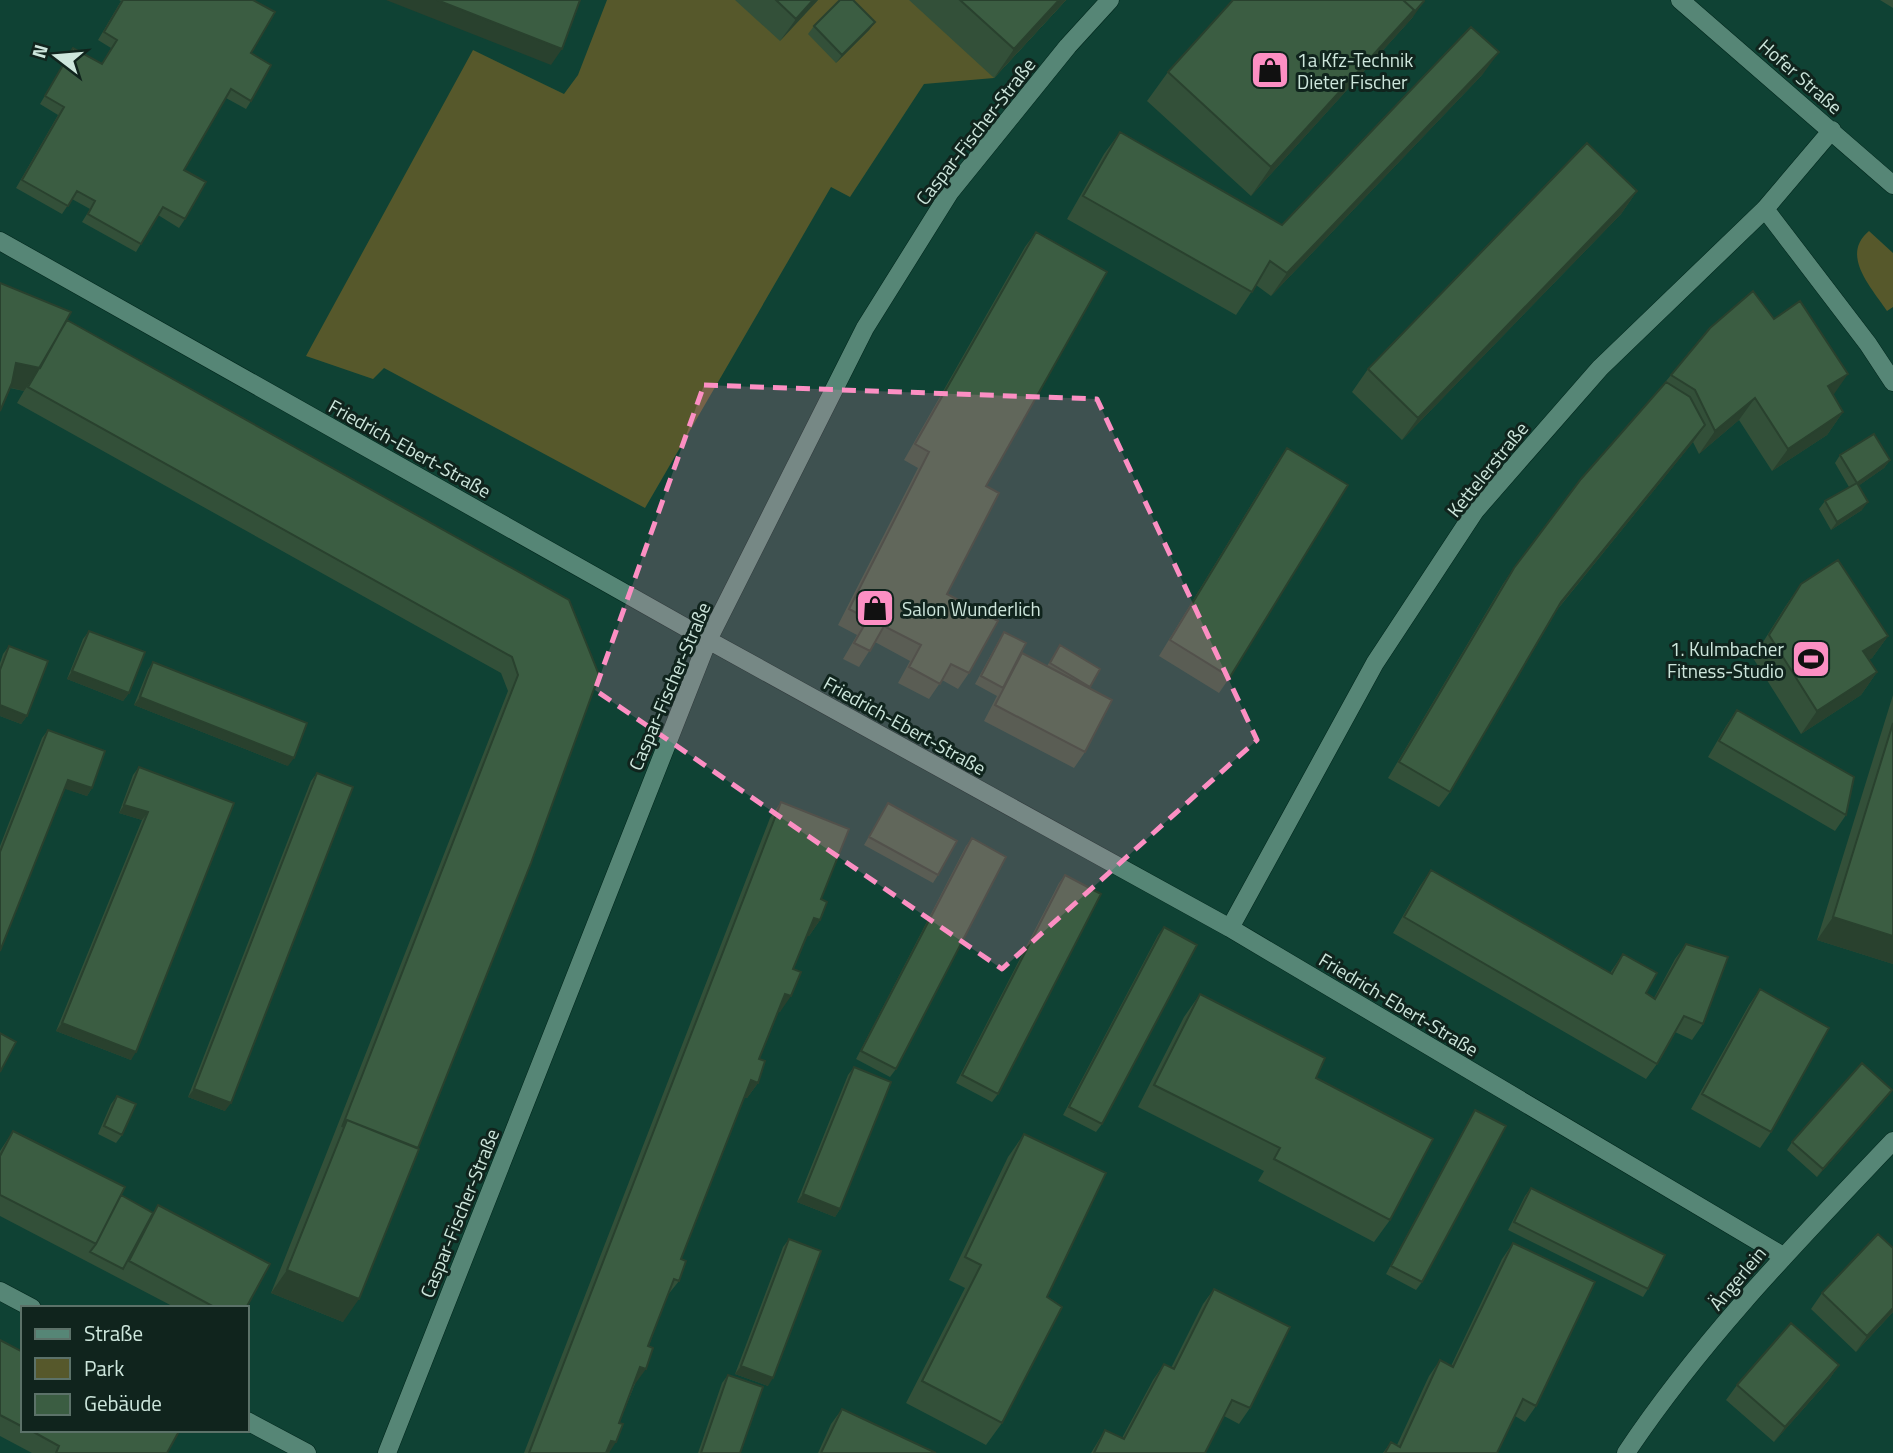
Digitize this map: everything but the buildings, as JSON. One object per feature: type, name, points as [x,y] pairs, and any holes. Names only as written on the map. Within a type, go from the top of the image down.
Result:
[{"type":"street","name":"Caspar-Fischer-Straße","points":[[387,1453],[708,640],[865,328],[929,226],[958,181],[1068,46],[1110,0]]},
{"type":"street","name":"Hofer Straße","points":[[1680,0],[1893,185]]},
{"type":"street","name":"Kettelerstraße","points":[[1230,928],[1375,663],[1475,511],[1600,368],[1765,209],[1832,130]]},
{"type":"street","points":[[1765,209],[1868,344],[1893,382]]},
{"type":"street","name":"Friedrich-Ebert-Straße","points":[[0,241],[708,640],[1230,928],[1783,1256]]},
{"type":"street","name":"Ängerlein","points":[[1626,1453],[1651,1416],[1783,1256],[1893,1141]]},
{"type":"street","points":[[0,1291],[28,1306]]},
{"type":"street","points":[[248,1422],[307,1453]]},
{"type":"highlighted area","points":[[704,385],[1097,399],[1257,740],[1002,969],[595,690]]},
{"type":"green space","points":[[607,0],[1066,0],[994,78],[924,84],[850,197],[831,187],[645,508],[384,368],[373,379],[306,356],[473,50],[564,94],[578,75]]},
{"type":"green space","points":[[1869,231],[1893,253],[1893,307],[1887,311],[1861,271],[1858,261],[1857,250]]},
{"type":"place","name":"1a Kfz-Technik Dieter Fischer","points":[[1270,70]]},
{"type":"place","name":"Salon Wunderlich","points":[[875,608]]},
{"type":"place","name":"1. Kulmbacher Fitness-Studio","points":[[1811,659]]}]
